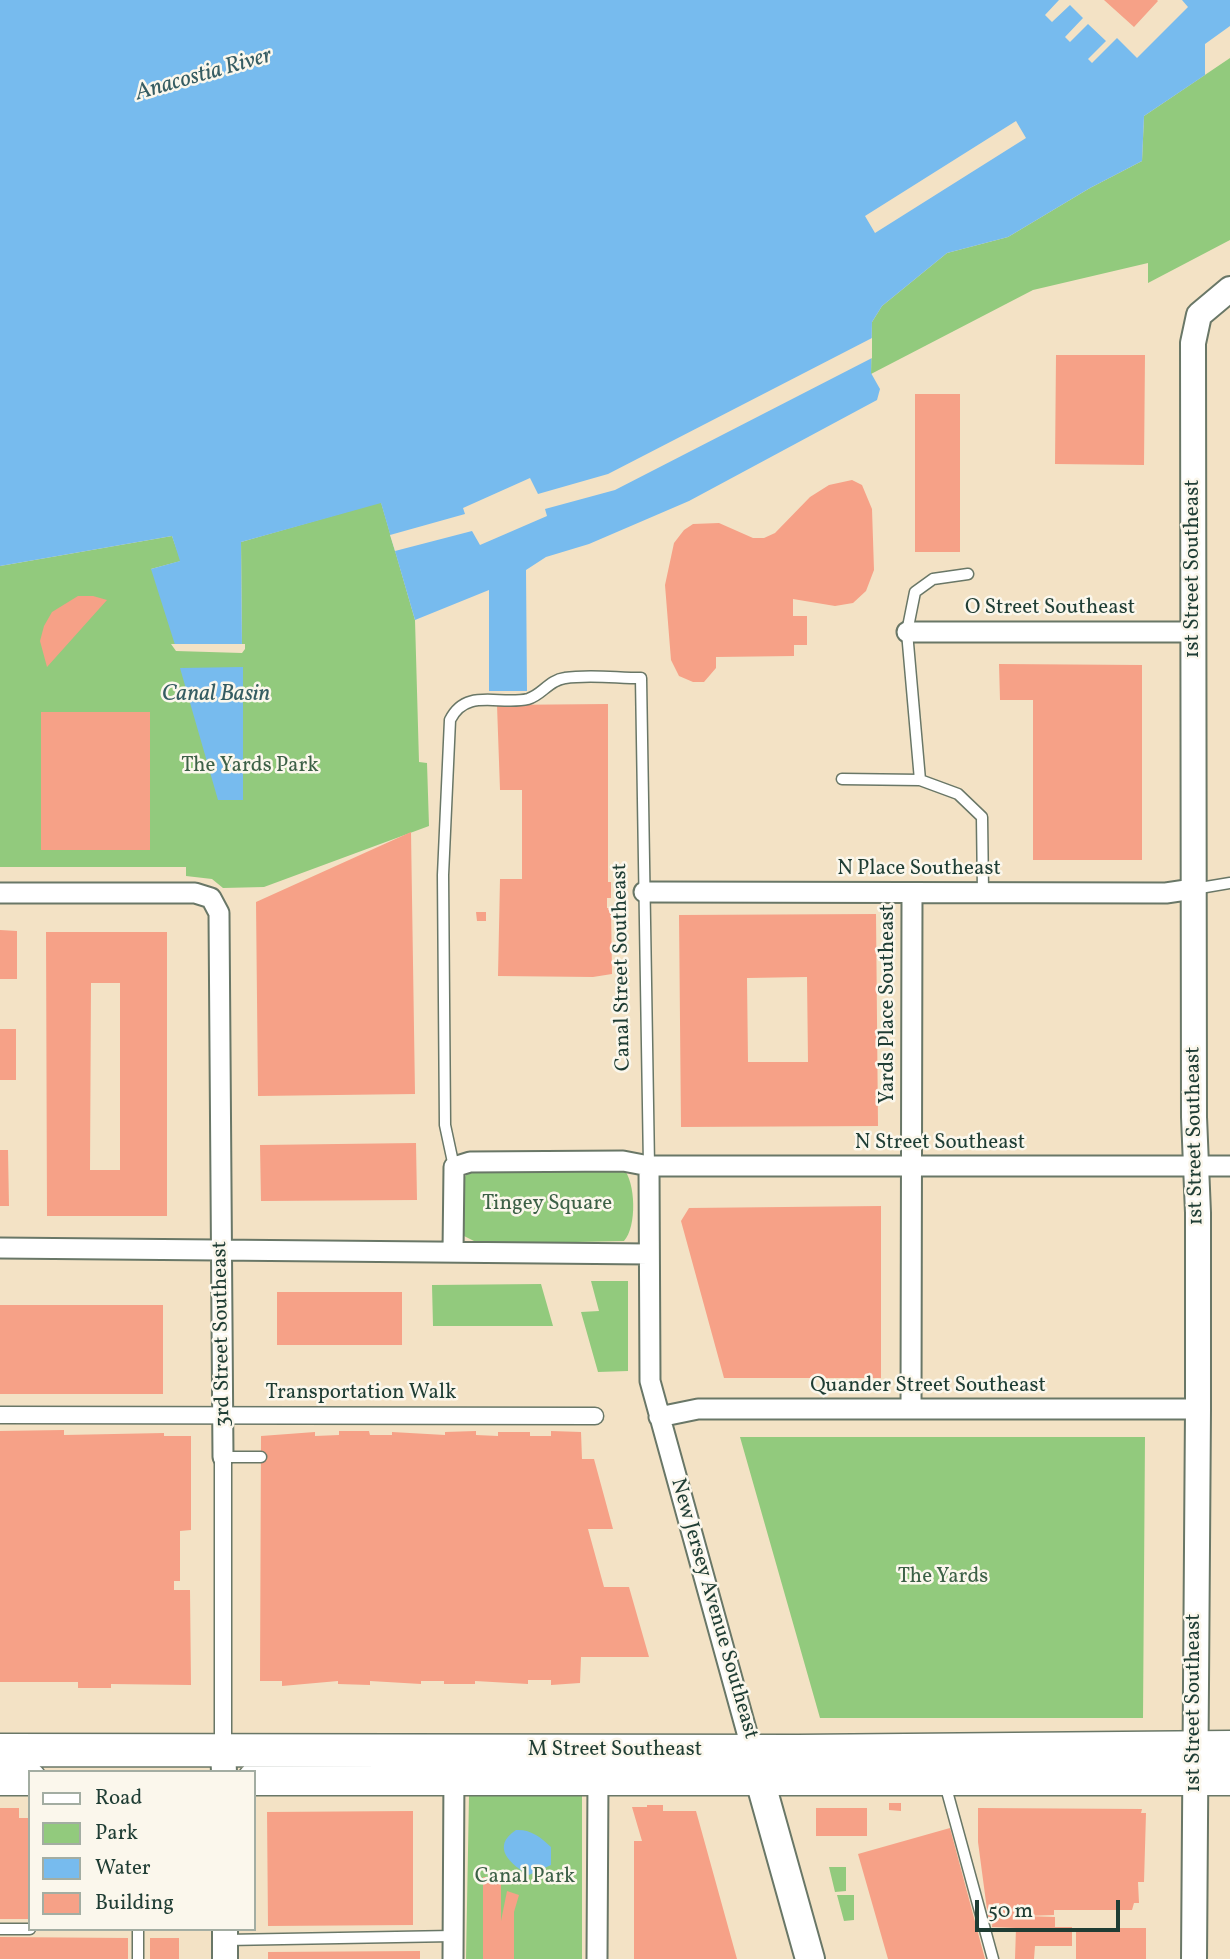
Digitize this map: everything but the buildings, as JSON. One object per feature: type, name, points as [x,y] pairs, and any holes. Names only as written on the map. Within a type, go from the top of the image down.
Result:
[{"type":"main road","name":"M Street Southeast","points":[[256,1779],[454,1765],[598,1779],[756,1765],[944,1778],[1194,1764],[1230,1747]]},
{"type":"main road","name":"M Street Southeast","points":[[0,1750],[224,1761],[454,1765],[1194,1764],[1230,1779]]},
{"type":"main road","name":"New Jersey Avenue Southeast","points":[[756,1765],[810,1959]]},
{"type":"main road","points":[[0,1779],[28,1779]]},
{"type":"street","name":"1st Street Southeast","points":[[1194,1959],[1198,1409],[1193,889],[1193,343],[1199,315],[1230,289]]},
{"type":"street","name":"O Street Southeast","points":[[907,632],[1194,632]]},
{"type":"street","name":"N Place Southeast","points":[[644,892],[1166,893],[1193,889]]},
{"type":"street","name":"3rd Street Southeast","points":[[0,892],[195,893],[211,898],[219,913],[222,934],[224,1761]]},
{"type":"street","name":"Yards Place Southeast","points":[[911,1409],[912,893]]},
{"type":"street","name":"N Street Southeast","points":[[454,1167],[470,1162],[541,1161],[623,1161],[649,1167],[1230,1167]]},
{"type":"street","points":[[453,1252],[454,1167]]},
{"type":"street","name":"Canal Street Southeast","points":[[649,1167],[649,1254]]},
{"type":"street","points":[[0,1248],[649,1254]]},
{"type":"street","name":"New Jersey Avenue Southeast","points":[[649,1254],[649,1370],[659,1418],[756,1765]]},
{"type":"street","name":"Quander Street Southeast","points":[[659,1418],[698,1409],[1198,1409]]},
{"type":"street","name":"Transportation Walk","points":[[0,1415],[595,1416]]},
{"type":"street","points":[[453,1959],[454,1765]]},
{"type":"street","points":[[597,1959],[598,1779]]},
{"type":"lane","points":[[920,780],[907,632],[915,592],[933,579],[968,574]]},
{"type":"lane","name":"Canal Street Southeast","points":[[454,1167],[445,1125],[443,875],[450,720],[455,710],[471,700],[528,699],[546,685],[564,678],[640,678],[649,1167]]},
{"type":"lane","points":[[842,779],[920,780],[958,794],[982,817],[983,892]]},
{"type":"lane","points":[[1193,889],[1230,883]]},
{"type":"lane","points":[[223,1457],[261,1457]]},
{"type":"lane","points":[[944,1778],[993,1959]]},
{"type":"lane","points":[[0,1929],[28,1929]]},
{"type":"lane","points":[[138,1931],[138,1959]]},
{"type":"lane","points":[[225,1943],[453,1936]]},
{"type":"green space","points":[[1230,58],[1230,240],[1148,283],[1148,263],[1033,290],[871,374],[872,322],[882,306],[947,253],[1008,237],[1090,188],[1142,161],[1144,116]]},
{"type":"green space","name":"The Yards Park","points":[[381,502],[415,620],[419,762],[427,763],[429,826],[264,887],[223,888],[212,879],[186,876],[186,867],[0,867],[0,566],[172,536],[181,561],[151,569],[242,648],[241,542]]},
{"type":"green space","name":"Tingey Square","points":[[623,1168],[630,1183],[633,1204],[631,1226],[624,1241],[480,1244],[464,1236],[461,1182],[470,1170]]},
{"type":"green space","points":[[591,1281],[628,1281],[628,1371],[598,1372],[581,1312],[599,1311]]},
{"type":"green space","points":[[541,1284],[553,1326],[433,1326],[432,1285]]},
{"type":"green space","name":"The Yards","points":[[740,1437],[1145,1437],[1143,1718],[820,1718]]},
{"type":"green space","name":"Canal Park","points":[[469,1796],[582,1796],[582,1959],[466,1959]]},
{"type":"green space","points":[[829,1867],[846,1867],[846,1891],[835,1892]]},
{"type":"green space","points":[[837,1895],[854,1895],[854,1920],[844,1921]]},
{"type":"water","name":"Anacostia River","points":[[0,0],[1230,0],[1230,26],[1205,44],[1205,75],[1144,116],[1142,161],[1090,188],[1008,237],[947,253],[882,306],[872,322],[871,373],[880,389],[877,400],[689,501],[589,544],[546,557],[526,570],[527,691],[489,691],[489,590],[415,620],[381,503],[241,542],[242,649],[176,648],[151,569],[180,561],[172,536],[0,566]]},
{"type":"water","name":"Canal Basin","points":[[243,667],[243,800],[218,800],[180,668]]},
{"type":"water","points":[[516,1830],[535,1834],[551,1847],[551,1865],[529,1875],[510,1861],[504,1849],[505,1843],[508,1836]]},
{"type":"pier","points":[[1059,0],[1182,0],[1188,7],[1137,58],[1117,38],[1092,63],[1088,59],[1106,41],[1088,24],[1070,42],[1065,37],[1083,18],[1070,5],[1052,22],[1045,15]]},
{"type":"pier","points":[[1016,121],[1026,138],[875,233],[865,216]]},
{"type":"pier","points":[[872,338],[872,358],[615,490],[545,509],[547,516],[480,545],[472,531],[395,551],[390,535],[465,514],[463,508],[530,478],[538,494],[608,474]]},
{"type":"pier","points":[[171,644],[245,644],[245,649],[242,653],[176,651]]}]
